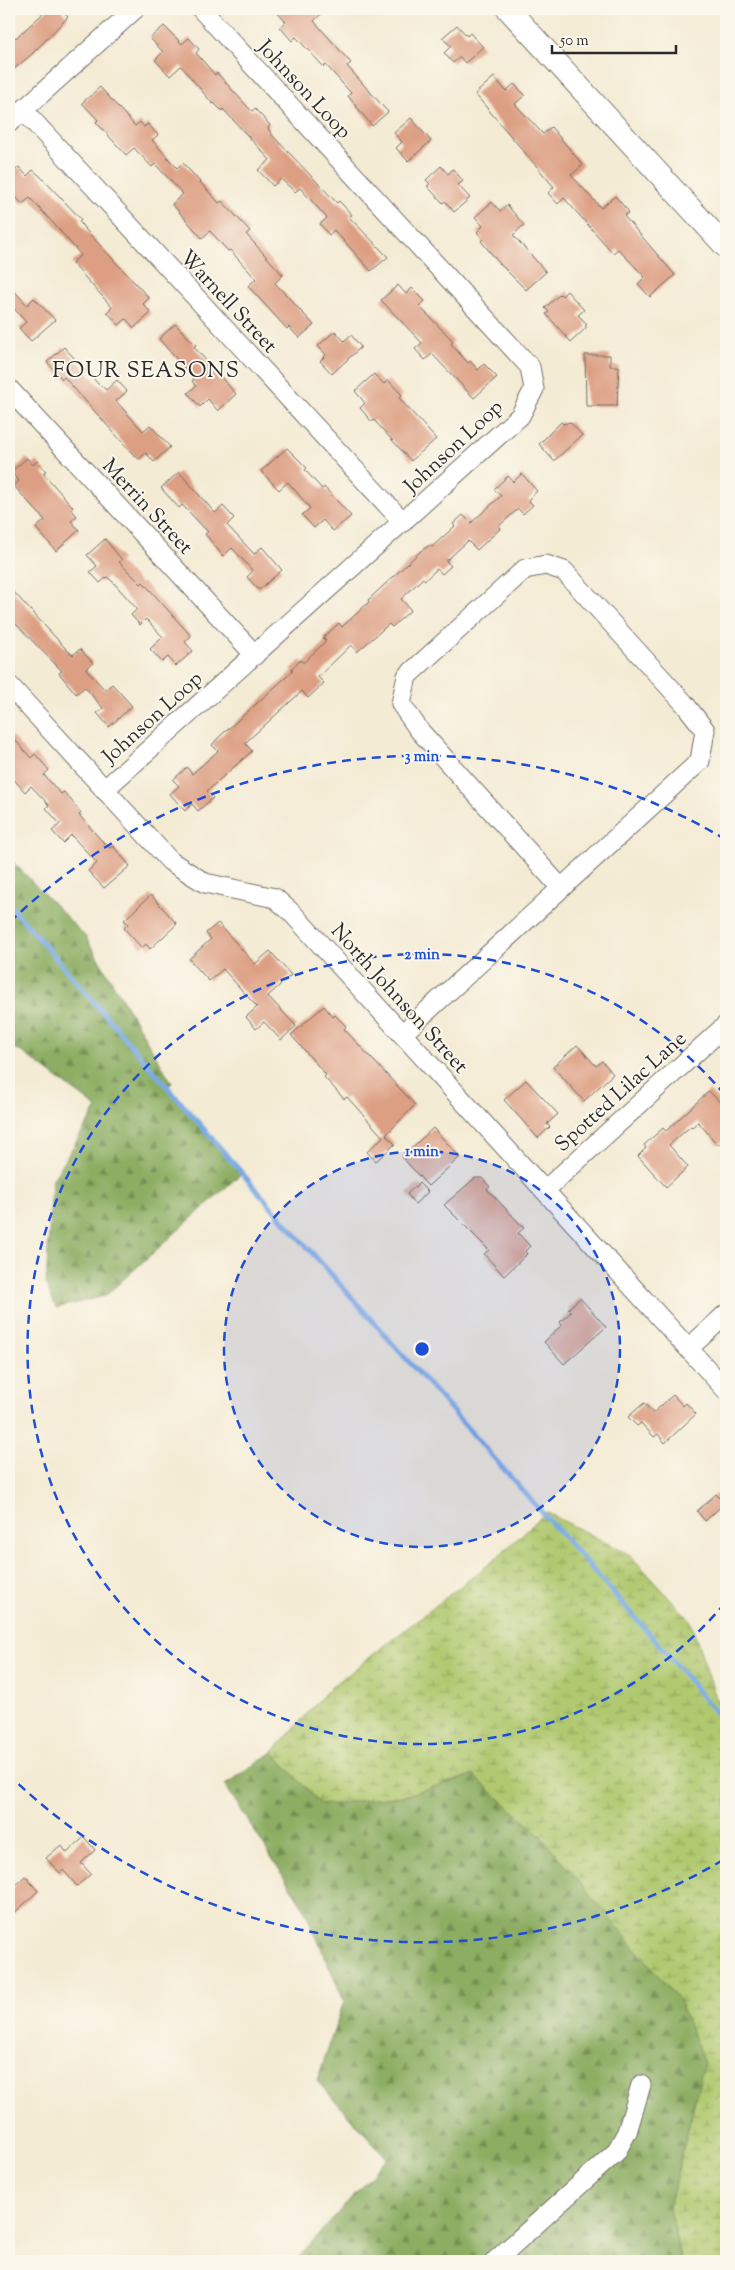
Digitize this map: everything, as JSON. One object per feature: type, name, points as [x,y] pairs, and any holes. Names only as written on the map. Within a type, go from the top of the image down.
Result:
[{"type":"street","points":[[9,123],[135,9]]},
{"type":"street","name":"Johnson Loop","points":[[104,790],[520,416],[534,390],[530,367],[201,9]]},
{"type":"street","points":[[508,9],[726,247]]},
{"type":"street","name":"Warnell Street","points":[[23,110],[403,522]]},
{"type":"street","name":"Merrin Street","points":[[9,389],[255,655]]},
{"type":"street","points":[[402,1034],[700,761],[705,730],[684,703],[564,571],[546,565],[525,569],[407,676],[401,704],[419,730],[561,888]]},
{"type":"street","name":"North Johnson Street","points":[[9,685],[170,862],[205,883],[275,898],[292,913],[726,1390]]},
{"type":"street","name":"Spotted Lilac Lane","points":[[545,1190],[726,1025]]},
{"type":"street","points":[[688,1348],[726,1314]]},
{"type":"street","points":[[495,2261],[616,2152],[627,2132],[641,2085]]},
{"type":"green space","points":[[9,858],[85,936],[172,1083],[167,1087],[243,1172],[105,1296],[56,1308],[46,1285],[52,1181],[97,1108],[25,1054],[9,1045]]},
{"type":"green space","points":[[546,1512],[630,1555],[690,1620],[726,1728],[726,2261],[681,2261],[669,2208],[704,2063],[679,2000],[539,1834],[473,1775],[403,1796],[321,1805],[273,1752],[328,1690],[498,1557]]},
{"type":"green space","points":[[273,1752],[321,1805],[403,1796],[473,1775],[539,1834],[679,1999],[704,2063],[669,2208],[681,2261],[295,2261],[387,2158],[317,2081],[344,2001],[304,1908],[225,1785]]},
{"type":"building","points":[[48,9],[60,9],[68,17],[31,55],[9,73],[9,31],[16,38]]},
{"type":"building","points":[[274,9],[326,9],[314,21],[351,63],[347,66],[388,112],[372,126],[348,96],[351,93],[326,65],[324,67],[296,37],[292,41],[280,27],[286,22]]},
{"type":"building","points":[[457,25],[467,36],[470,33],[483,47],[465,63],[460,57],[453,63],[444,53],[451,46],[442,38]]},
{"type":"building","points":[[164,26],[182,44],[189,38],[199,49],[196,53],[215,75],[217,73],[252,111],[255,109],[270,125],[268,128],[272,135],[337,203],[339,201],[352,215],[349,217],[388,257],[371,271],[334,230],[329,235],[320,224],[327,218],[300,188],[295,192],[281,179],[273,186],[258,170],[270,160],[223,109],[222,111],[213,104],[181,66],[170,76],[155,60],[163,52],[150,38]]},
{"type":"building","points":[[494,77],[506,91],[514,84],[525,95],[515,104],[543,134],[551,127],[583,165],[571,175],[601,208],[615,196],[629,212],[624,216],[675,275],[650,297],[638,284],[645,277],[618,249],[613,253],[564,198],[558,204],[548,193],[554,187],[475,94]]},
{"type":"building","points":[[100,87],[135,126],[140,122],[144,127],[148,124],[158,135],[152,140],[177,168],[183,163],[219,203],[222,201],[250,231],[246,234],[283,275],[275,283],[314,325],[299,338],[289,327],[287,329],[248,286],[256,279],[230,250],[228,251],[210,231],[202,238],[172,204],[183,194],[155,164],[152,167],[134,148],[126,155],[96,122],[98,120],[82,103]]},
{"type":"building","points":[[411,118],[431,141],[408,161],[396,148],[402,142],[394,133]]},
{"type":"building","points":[[441,166],[448,174],[453,169],[463,181],[458,185],[470,198],[454,212],[445,201],[443,203],[427,186],[430,184],[426,180]]},
{"type":"building","points":[[19,167],[27,176],[33,170],[40,176],[81,219],[79,221],[84,228],[149,298],[143,304],[151,313],[134,328],[126,319],[119,325],[107,312],[112,307],[72,263],[81,255],[54,224],[30,198],[22,204],[9,189],[9,176]]},
{"type":"building","points":[[492,202],[500,211],[507,205],[524,225],[513,235],[546,272],[526,290],[500,264],[481,241],[483,239],[477,232],[483,226],[475,217]]},
{"type":"building","points":[[9,285],[27,305],[34,298],[55,320],[31,341],[19,328],[26,322],[9,303]]},
{"type":"building","points":[[398,285],[406,294],[412,288],[425,301],[419,306],[453,341],[451,344],[468,363],[470,361],[478,370],[484,364],[497,377],[474,398],[432,354],[425,360],[415,349],[422,343],[381,300]]},
{"type":"building","points":[[567,291],[584,310],[578,315],[586,323],[586,328],[571,342],[546,314],[549,312],[545,308],[560,294],[562,296]]},
{"type":"building","points":[[175,324],[196,345],[194,347],[236,394],[218,411],[208,399],[200,407],[188,393],[196,386],[192,381],[194,379],[159,339]]},
{"type":"building","points":[[335,331],[344,341],[351,335],[361,347],[332,374],[320,361],[326,355],[318,346]]},
{"type":"building","points":[[64,347],[101,387],[106,390],[117,380],[127,391],[116,401],[143,431],[150,425],[170,447],[154,462],[146,453],[139,459],[132,453],[64,377],[62,379],[47,362]]},
{"type":"building","points":[[585,355],[610,355],[610,366],[619,366],[617,406],[586,406]]},
{"type":"building","points":[[374,374],[384,384],[388,380],[402,395],[399,398],[436,439],[411,461],[374,420],[372,422],[360,408],[365,403],[355,391]]},
{"type":"building","points":[[561,422],[563,424],[570,422],[582,435],[554,461],[539,444]]},
{"type":"building","points":[[287,448],[307,468],[305,470],[322,489],[324,487],[351,516],[333,531],[323,520],[314,528],[302,515],[310,508],[288,482],[279,490],[261,471]]},
{"type":"building","points":[[27,458],[33,465],[37,461],[46,471],[43,473],[73,507],[71,509],[77,516],[71,521],[79,530],[56,551],[36,528],[45,520],[14,486],[19,481],[11,472]]},
{"type":"building","points":[[179,472],[215,513],[223,506],[234,518],[227,525],[254,554],[262,547],[282,570],[259,590],[247,577],[253,571],[232,548],[223,556],[205,534],[208,532],[182,505],[179,508],[161,488]]},
{"type":"building","points":[[522,474],[537,491],[528,500],[533,505],[523,514],[518,509],[477,550],[468,541],[446,561],[451,566],[442,574],[437,569],[425,580],[423,578],[401,599],[411,610],[392,627],[389,624],[357,652],[351,645],[318,677],[324,683],[308,698],[302,691],[245,743],[252,751],[207,791],[213,798],[198,811],[192,804],[185,811],[170,794],[179,786],[173,780],[187,767],[192,774],[218,751],[212,745],[218,738],[293,671],[291,669],[301,660],[303,663],[326,641],[323,638],[339,623],[342,627],[422,550],[430,545],[432,547],[455,526],[453,524],[463,515],[471,523],[501,496],[494,489],[508,476],[513,482]]},
{"type":"building","points":[[105,539],[122,560],[119,562],[141,584],[143,582],[191,636],[185,642],[193,651],[176,666],[168,657],[162,662],[150,649],[163,637],[146,619],[140,625],[131,615],[137,609],[113,582],[107,577],[100,583],[90,572],[97,566],[87,555]]},
{"type":"building","points":[[9,587],[68,651],[73,655],[80,649],[93,663],[86,669],[105,690],[112,684],[132,706],[109,727],[97,713],[103,708],[85,687],[76,694],[59,673],[62,671],[9,617]]},
{"type":"building","points":[[9,733],[31,758],[35,754],[49,770],[44,775],[61,794],[64,792],[81,813],[79,815],[102,841],[110,848],[113,846],[130,866],[104,888],[88,871],[97,863],[71,835],[63,843],[52,831],[60,824],[46,808],[49,805],[31,786],[25,792],[9,774]]},
{"type":"building","points":[[151,895],[177,924],[150,949],[146,944],[142,948],[124,928],[128,924],[124,920]]},
{"type":"building","points":[[218,923],[255,964],[270,951],[291,975],[268,996],[296,1026],[281,1040],[264,1022],[256,1029],[246,1017],[257,1007],[223,969],[209,981],[189,959],[211,939],[206,933]]},
{"type":"building","points":[[324,1006],[333,1017],[335,1015],[346,1026],[344,1029],[415,1105],[386,1135],[395,1144],[376,1161],[367,1152],[383,1137],[347,1097],[344,1099],[324,1077],[326,1075],[291,1035]]},
{"type":"building","points":[[577,1045],[596,1066],[602,1061],[613,1074],[584,1101],[553,1067]]},
{"type":"building","points":[[526,1080],[558,1114],[547,1124],[550,1127],[538,1138],[504,1100]]},
{"type":"building","points":[[709,1091],[726,1109],[726,1138],[718,1145],[698,1122],[691,1126],[669,1145],[688,1167],[666,1187],[638,1156],[646,1148],[644,1145],[663,1128],[666,1131]]},
{"type":"building","points":[[433,1128],[460,1157],[428,1186],[402,1157]]},
{"type":"building","points":[[475,1178],[482,1178],[490,1187],[487,1189],[524,1228],[518,1233],[530,1246],[525,1251],[527,1254],[504,1276],[484,1254],[489,1250],[444,1205]]},
{"type":"building","points":[[419,1183],[428,1192],[415,1204],[407,1194]]},
{"type":"building","points":[[580,1298],[606,1327],[564,1364],[544,1342],[562,1325],[560,1322],[571,1312],[568,1309]]},
{"type":"building","points":[[673,1395],[683,1406],[686,1403],[696,1414],[665,1443],[658,1434],[654,1437],[641,1423],[637,1426],[628,1417],[644,1403],[653,1413]]},
{"type":"building","points":[[716,1494],[724,1504],[705,1521],[697,1511]]},
{"type":"building","points":[[84,1837],[95,1850],[81,1863],[91,1874],[77,1886],[63,1870],[60,1873],[46,1858],[61,1845],[67,1853]]},
{"type":"building","points":[[25,1876],[38,1891],[9,1918],[9,1891]]},
{"type":"waterway","points":[[9,904],[261,1195],[663,1649],[726,1725]]},
{"type":"district","name":"FOUR SEASONS","points":[[146,369]]}]
